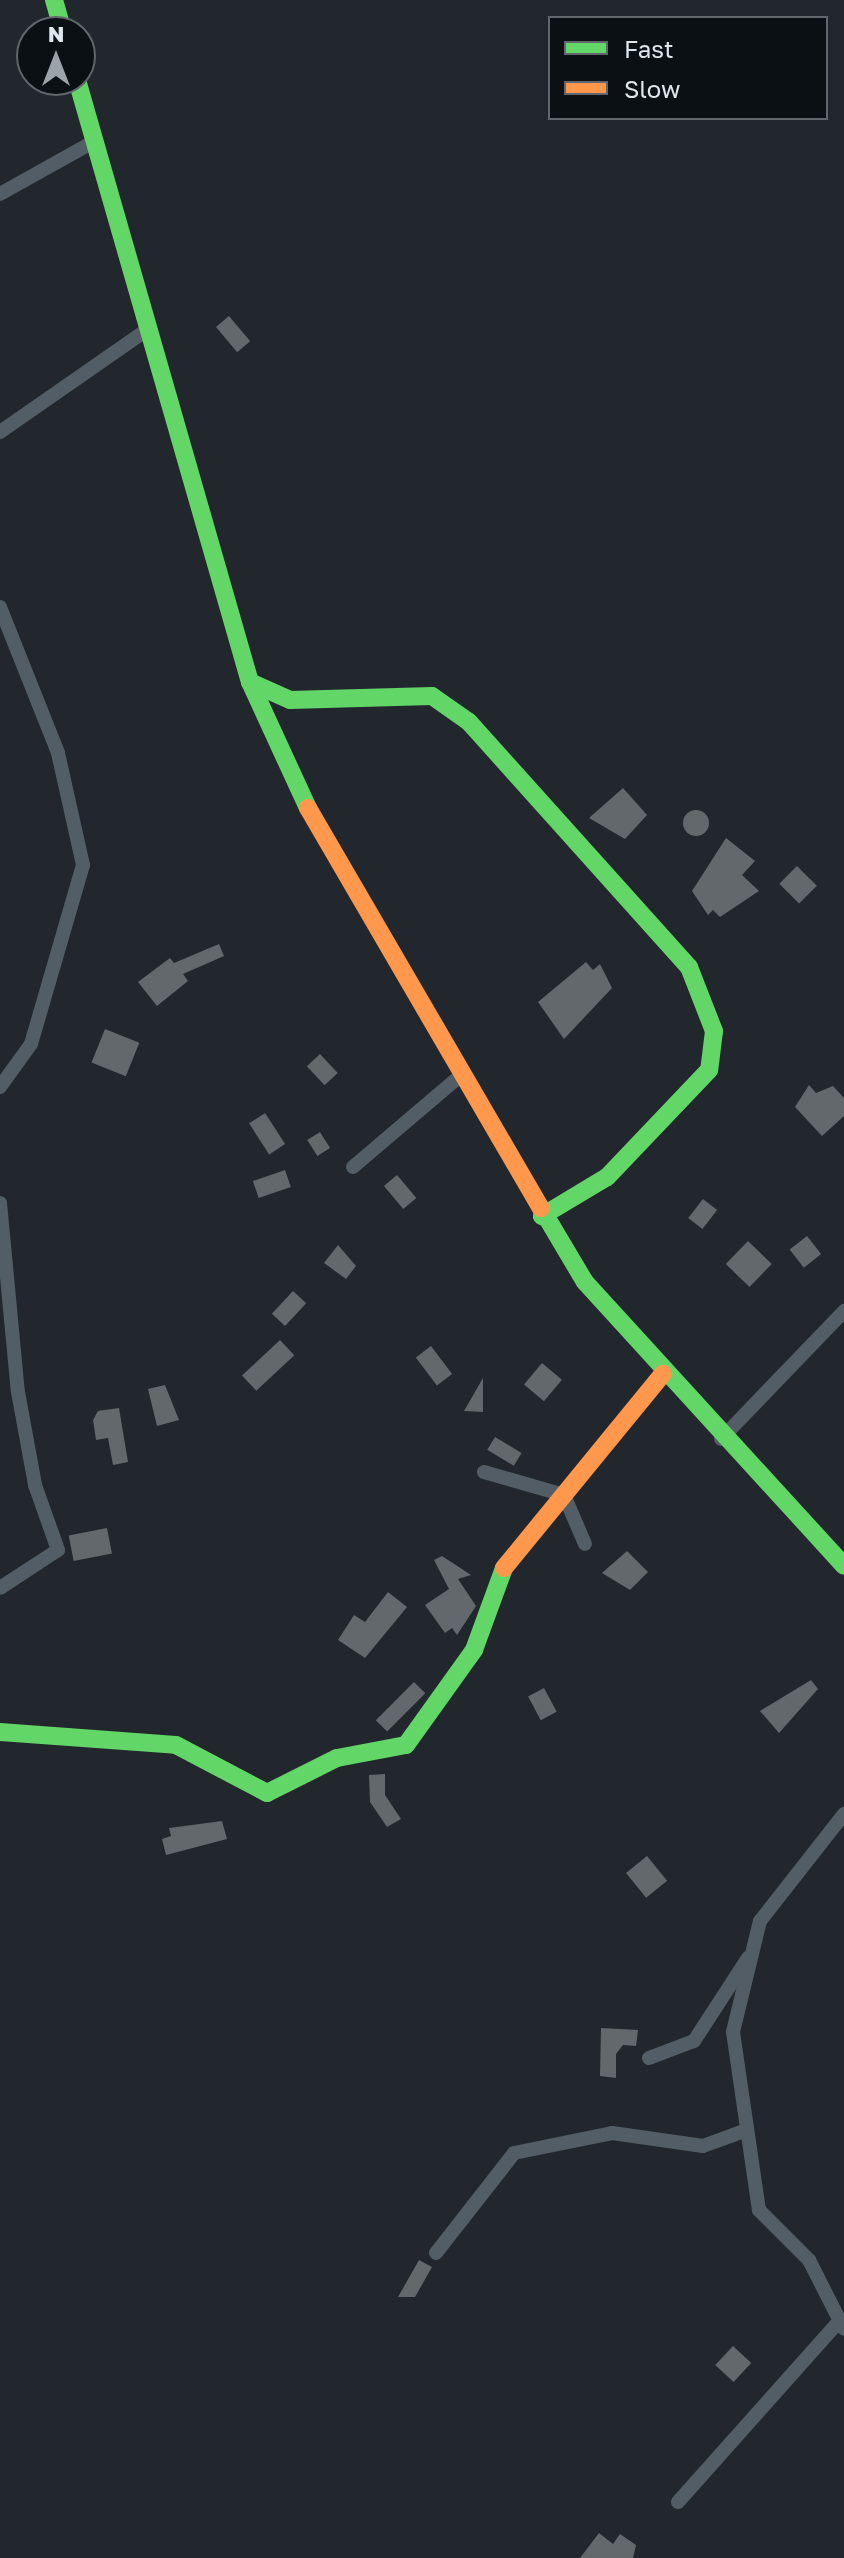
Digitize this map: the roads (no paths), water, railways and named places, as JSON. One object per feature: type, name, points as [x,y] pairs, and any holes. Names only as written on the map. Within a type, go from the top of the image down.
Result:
[{"type":"street","points":[[82,96],[250,682],[329,853],[542,1216],[585,1282],[721,1439],[844,1566]]},
{"type":"street","points":[[0,194],[95,141]]},
{"type":"street","points":[[0,432],[147,330]]},
{"type":"street","points":[[0,607],[58,753],[83,865],[31,1044],[0,1087]]},
{"type":"street","points":[[250,682],[290,700],[432,696],[469,722],[689,967],[714,1031],[709,1070],[607,1177],[542,1216]]},
{"type":"street","points":[[353,1167],[461,1075]]},
{"type":"street","points":[[0,1203],[18,1392],[35,1485],[58,1550],[0,1588]]},
{"type":"street","points":[[721,1439],[844,1311]]},
{"type":"street","points":[[0,1732],[176,1745],[267,1793],[337,1758],[406,1745],[474,1650],[505,1566],[663,1374]]},
{"type":"street","points":[[484,1472],[564,1495]]},
{"type":"street","points":[[564,1495],[585,1544]]},
{"type":"street","points":[[678,2502],[842,2324],[809,2260],[759,2210],[744,2131],[733,2032],[760,1921],[844,1814]]},
{"type":"street","points":[[649,2058],[694,2041],[754,1948]]},
{"type":"street","points":[[436,2253],[514,2153],[612,2133],[703,2146],[744,2131]]}]
